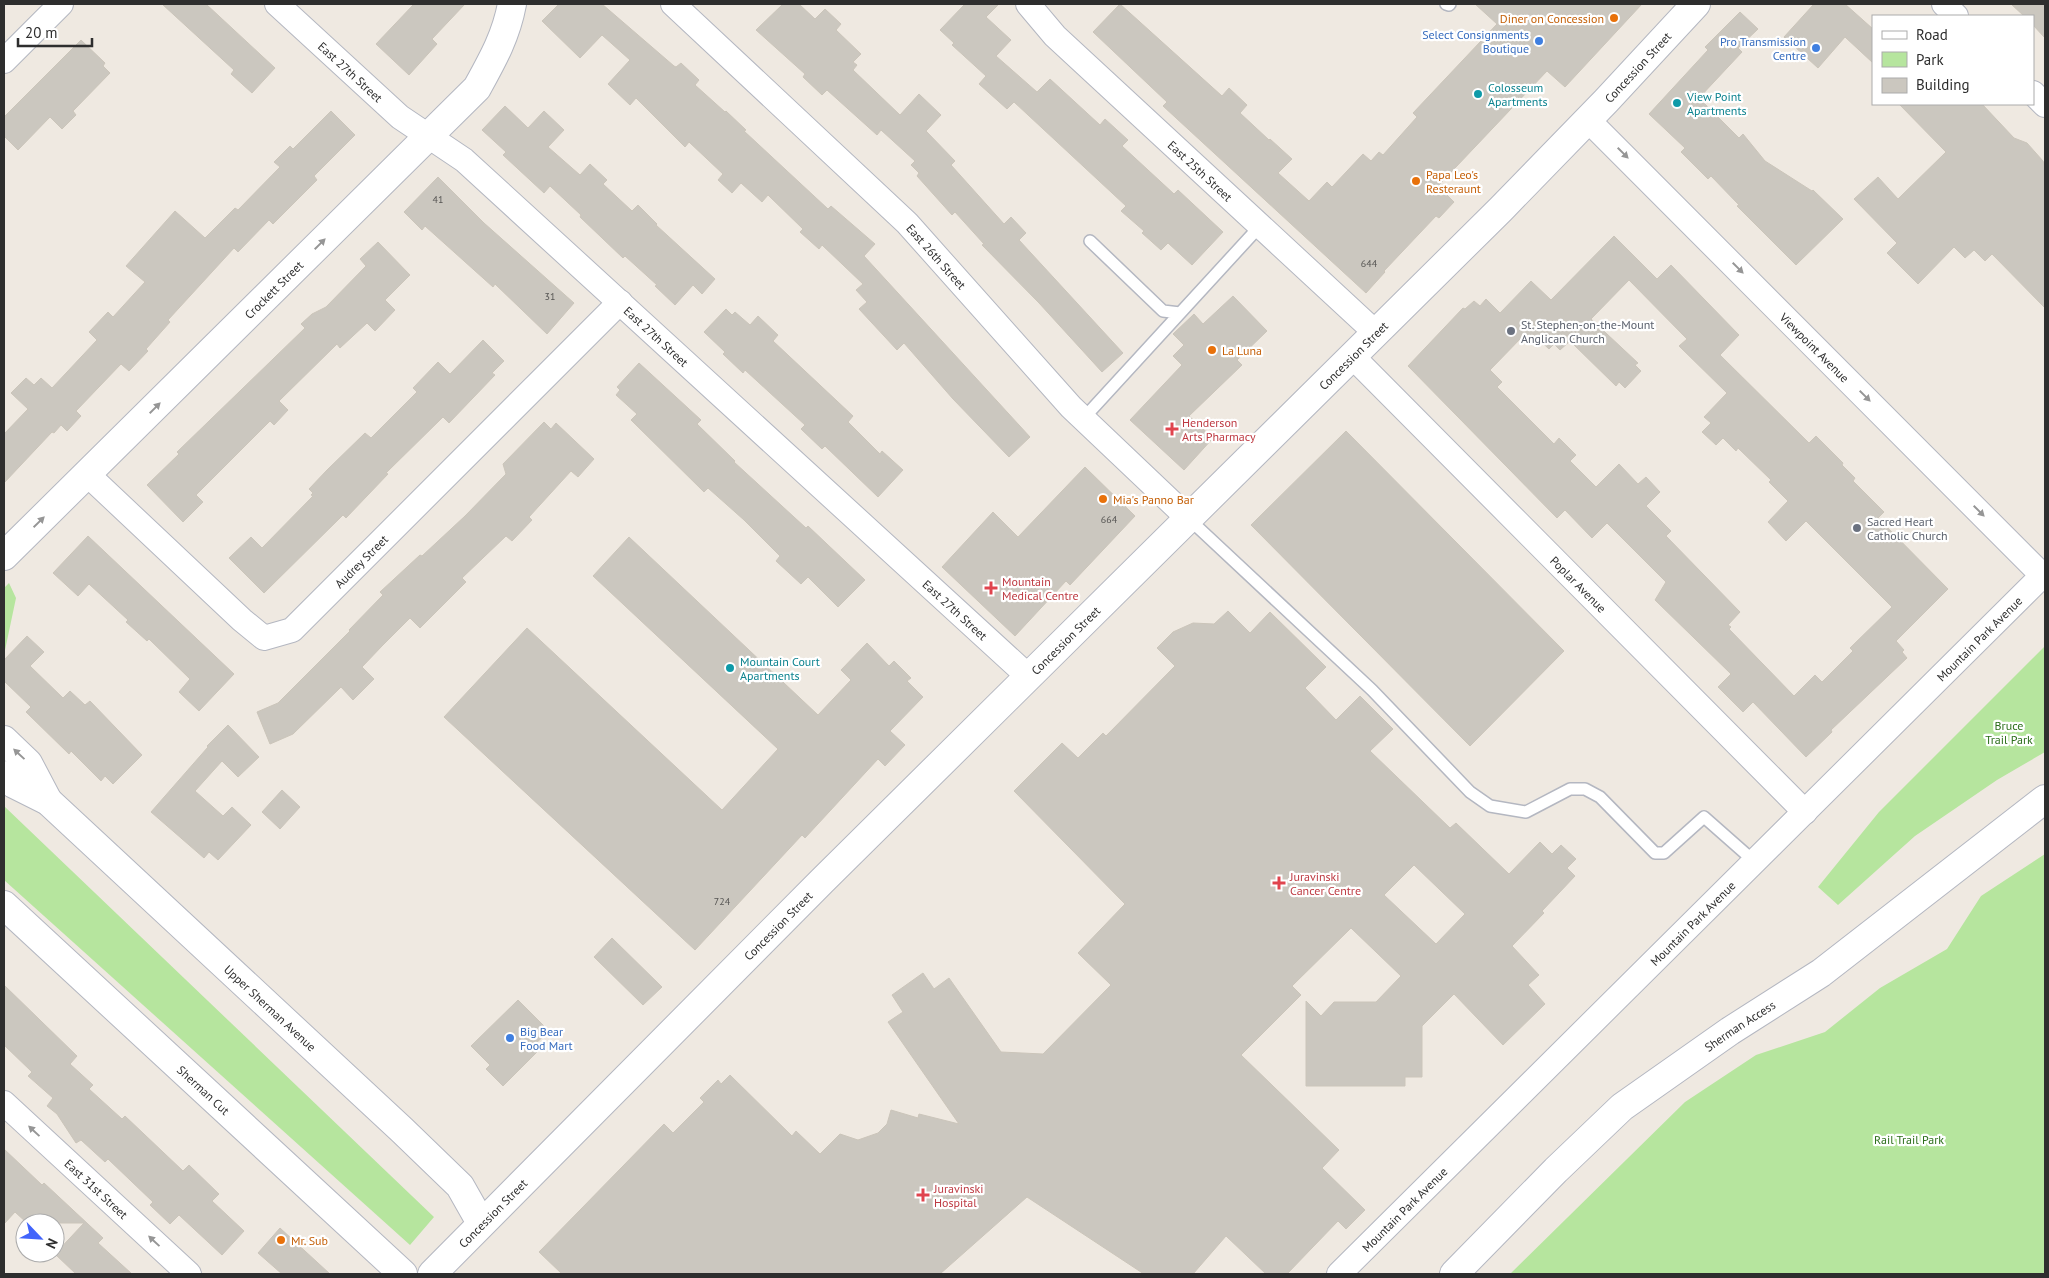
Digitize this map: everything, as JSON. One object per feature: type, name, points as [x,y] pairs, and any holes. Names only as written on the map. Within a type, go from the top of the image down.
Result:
[{"type":"main road","name":"Crockett Street","points":[[4,556],[477,88],[504,35],[512,4]]},
{"type":"main road","name":"Concession Street","points":[[439,1267],[822,881],[1353,357],[1588,120],[1696,4]]},
{"type":"main road","name":"Upper Sherman Avenue","points":[[4,740],[28,763],[48,800]]},
{"type":"main road","name":"Upper Sherman Avenue","points":[[4,775],[14,784],[48,800],[460,1186],[481,1223]]},
{"type":"main road","name":"Sherman Access","points":[[1454,1274],[1622,1106],[1730,1031],[1821,973],[2045,799]]},
{"type":"main road","name":"Sherman Cut","points":[[4,905],[404,1274]]},
{"type":"street","points":[[4,61],[62,4]]},
{"type":"street","name":"East 27th Street","points":[[278,4],[400,117],[464,160],[1030,677]]},
{"type":"street","name":"East 26th Street","points":[[673,4],[907,223],[1083,419],[1189,519]]},
{"type":"street","name":"East 25th Street","points":[[1028,4],[1055,36],[1376,333]]},
{"type":"street","points":[[1944,4],[1955,15]]},
{"type":"street","points":[[2034,94],[2045,105]]},
{"type":"street","name":"Viewpoint Avenue","points":[[1588,120],[2044,574]]},
{"type":"street","name":"Audrey Street","points":[[87,474],[242,620],[264,638],[292,630],[620,302]]},
{"type":"street","name":"Poplar Avenue","points":[[1353,357],[1805,812]]},
{"type":"street","name":"Mountain Park Avenue","points":[[1339,1274],[2044,574]]},
{"type":"street","name":"East 31st Street","points":[[4,1103],[189,1274]]},
{"type":"lane","points":[[1446,4],[1450,4]]},
{"type":"lane","points":[[1083,419],[1260,226]]},
{"type":"lane","points":[[1090,242],[1163,311],[1180,313]]},
{"type":"lane","points":[[1189,519],[1372,690],[1470,792],[1490,806],[1526,812],[1570,789],[1585,789],[1600,797],[1655,853],[1664,853],[1704,817],[1755,862]]},
{"type":"green space","points":[[9,583],[16,598],[4,655],[4,588]]},
{"type":"green space","name":"Bruce Trail Park","points":[[2045,646],[2045,752],[1997,780],[1915,836],[1838,905],[1818,887],[1879,812]]},
{"type":"green space","points":[[4,806],[434,1217],[410,1245],[4,880]]},
{"type":"green space","name":"Rail Trail Park","points":[[2045,854],[2045,1274],[1510,1274],[1685,1102],[1756,1055],[1825,1032],[1880,988],[1947,949],[1981,896]]},
{"type":"building","points":[[162,4],[206,4],[275,68],[252,93],[231,74],[234,70]]},
{"type":"building","points":[[414,4],[465,4],[432,39],[437,44],[409,75],[376,44]]},
{"type":"building","points":[[559,4],[602,4],[674,66],[676,67],[681,63],[699,80],[695,85],[726,111],[746,130],[744,131],[828,209],[831,206],[875,244],[864,256],[1030,437],[1009,457],[953,399],[904,343],[897,350],[859,309],[867,302],[856,290],[863,284],[822,245],[819,249],[800,232],[803,229],[768,195],[762,202],[741,183],[732,193],[718,180],[723,174],[689,142],[685,147],[636,98],[630,105],[608,84],[630,60],[602,35],[580,58],[542,21]]},
{"type":"building","points":[[783,4],[799,4],[815,19],[825,9],[841,24],[836,30],[861,54],[853,62],[857,65],[853,70],[900,115],[919,94],[941,115],[926,131],[955,161],[951,165],[1004,224],[1011,217],[1026,233],[1019,240],[1123,353],[1102,372],[1039,303],[982,245],[984,244],[955,212],[952,215],[917,176],[919,173],[911,165],[915,161],[881,130],[877,135],[827,90],[822,95],[803,77],[805,74],[756,30]]},
{"type":"building","points":[[965,4],[999,4],[986,17],[1011,40],[996,56],[1037,92],[1050,79],[1100,125],[1105,119],[1128,140],[1122,146],[1174,194],[1178,190],[1223,232],[1192,265],[1168,243],[1161,250],[1142,233],[1144,231],[1121,211],[1126,206],[1014,102],[1007,109],[979,84],[986,76],[952,45],[954,43],[940,30]]},
{"type":"building","points":[[1120,4],[1222,96],[1229,88],[1247,105],[1240,113],[1292,159],[1278,173],[1309,201],[1327,182],[1332,187],[1363,154],[1371,161],[1379,152],[1383,155],[1417,117],[1413,113],[1497,24],[1475,4],[1642,4],[1565,87],[1547,71],[1438,186],[1454,202],[1439,218],[1436,216],[1366,293],[1163,106],[1167,102],[1093,32]]},
{"type":"building","name":"Pro Transmission Centre","points":[[1814,4],[1845,4],[1872,28],[1872,62],[1845,37],[1818,68],[1784,37]]},
{"type":"building","points":[[2011,4],[2045,4],[2045,38],[2034,26],[2034,15],[2023,15]]},
{"type":"building","points":[[1740,12],[1758,29],[1738,48],[1742,52],[1699,98],[1739,138],[1743,134],[1765,161],[1813,190],[1843,219],[1796,265],[1737,206],[1739,205],[1711,176],[1708,179],[1681,152],[1685,148],[1649,114],[1708,50],[1705,47]]},
{"type":"building","points":[[81,40],[105,63],[103,66],[110,73],[73,111],[76,115],[62,129],[50,117],[18,150],[4,136],[4,117]]},
{"type":"building","points":[[1900,105],[1983,105],[2014,138],[2027,143],[2043,161],[2045,166],[2045,308],[1992,254],[1985,261],[1974,250],[1965,258],[1954,247],[1918,284],[1887,253],[1897,243],[1854,199],[1878,177],[1898,199],[1946,152]]},
{"type":"building","points":[[505,106],[528,128],[544,111],[564,130],[548,147],[580,175],[590,164],[607,180],[603,184],[632,211],[638,205],[656,225],[715,279],[702,294],[693,285],[675,305],[655,286],[657,285],[625,256],[623,258],[550,186],[544,193],[503,155],[506,152],[482,130]]},
{"type":"building","points":[[331,111],[355,135],[314,176],[317,180],[273,224],[269,220],[238,252],[234,248],[168,320],[170,322],[146,349],[148,351],[129,371],[121,364],[76,411],[81,416],[67,431],[61,425],[54,433],[52,432],[4,483],[4,434],[28,409],[11,393],[26,378],[34,385],[41,378],[52,388],[97,340],[89,332],[108,312],[113,317],[145,282],[126,266],[175,211],[205,238],[235,208],[238,210],[280,167],[274,162],[290,146],[293,149]]},
{"type":"building","points":[[438,177],[484,223],[574,303],[547,334],[495,284],[493,287],[425,226],[422,230],[404,212]]},
{"type":"building","points":[[1614,236],[1657,279],[1671,265],[1739,335],[1720,355],[1809,443],[1816,436],[1843,463],[1842,465],[1855,478],[1853,481],[1884,512],[1878,518],[1948,589],[1896,641],[1904,650],[1902,652],[1907,658],[1831,730],[1832,732],[1806,757],[1753,702],[1743,712],[1718,687],[1731,674],[1655,600],[1666,582],[1607,523],[1592,538],[1565,510],[1557,518],[1408,366],[1463,308],[1465,309],[1474,301],[1480,306],[1486,299],[1500,313],[1531,281],[1551,300]],"holes":[[[1629,280],[1687,339],[1679,346],[1727,393],[1704,417],[1711,423],[1702,432],[1716,445],[1723,438],[1736,451],[1738,448],[1771,480],[1769,482],[1788,501],[1768,522],[1786,541],[1806,521],[1892,607],[1850,648],[1853,651],[1822,682],[1815,675],[1794,696],[1729,629],[1731,627],[1728,625],[1740,612],[1666,536],[1671,531],[1646,506],[1660,492],[1646,477],[1638,484],[1619,464],[1596,487],[1570,461],[1576,455],[1559,438],[1554,444],[1497,387],[1502,382],[1490,370],[1523,336],[1528,340],[1533,334],[1549,349],[1554,344],[1560,350],[1570,341],[1616,386],[1619,382],[1625,388],[1641,371],[1635,365],[1638,363],[1591,319]]]},
{"type":"building","points":[[378,242],[410,275],[385,300],[395,310],[375,331],[367,323],[340,348],[337,344],[279,401],[288,410],[274,425],[270,421],[196,495],[203,502],[183,522],[147,485],[179,454],[177,452],[305,328],[301,324],[312,314],[326,307],[366,266],[360,259]]},
{"type":"building","points":[[1233,296],[1267,331],[1237,360],[1242,365],[1189,416],[1213,438],[1184,470],[1130,420],[1182,365],[1173,356],[1184,345],[1173,334],[1194,314],[1203,324]]},
{"type":"building","points":[[726,309],[732,315],[735,312],[750,325],[758,316],[778,335],[773,341],[853,416],[848,422],[880,454],[882,451],[903,470],[878,497],[825,446],[822,449],[801,429],[805,425],[745,370],[743,373],[704,332]]},
{"type":"building","points":[[483,340],[504,361],[492,373],[495,375],[449,423],[443,417],[386,473],[388,474],[346,518],[343,515],[264,593],[229,558],[251,537],[262,548],[313,496],[309,489],[365,433],[371,438],[417,392],[413,388],[438,362],[450,374]]},
{"type":"building","points":[[639,363],[701,420],[697,424],[734,462],[806,528],[808,526],[865,580],[838,607],[808,577],[801,584],[776,561],[780,556],[744,520],[708,488],[704,492],[631,420],[637,414],[616,395],[620,390],[617,387]]},
{"type":"building","points":[[544,422],[551,429],[556,423],[594,459],[578,477],[571,471],[529,517],[532,520],[512,541],[506,536],[462,578],[466,582],[420,628],[410,618],[382,646],[362,667],[374,679],[353,700],[341,687],[293,734],[270,744],[257,712],[278,703],[350,631],[383,595],[380,592],[465,516],[506,474],[503,464]]},
{"type":"building","points":[[1346,431],[1564,651],[1470,746],[1251,525]]},
{"type":"building","points":[[1085,467],[1135,516],[1070,585],[1066,581],[1015,636],[942,567],[993,512],[1018,537]]},
{"type":"building","points":[[88,536],[234,674],[199,711],[179,692],[190,679],[149,639],[147,641],[126,622],[128,620],[89,584],[78,596],[53,573]]},
{"type":"building","points":[[629,537],[818,715],[851,680],[841,670],[867,643],[889,666],[894,661],[911,678],[907,681],[923,697],[890,731],[905,745],[885,766],[878,759],[805,838],[802,835],[695,950],[444,717],[527,628],[722,810],[778,749],[593,576]]},
{"type":"building","points":[[1228,611],[1250,633],[1270,612],[1326,667],[1305,688],[1336,720],[1360,696],[1393,729],[1370,751],[1450,828],[1456,823],[1509,874],[1540,842],[1552,854],[1561,845],[1576,859],[1567,868],[1575,876],[1542,911],[1544,913],[1512,946],[1539,975],[1528,985],[1545,1004],[1503,1045],[1454,994],[1422,1026],[1422,1077],[1405,1077],[1405,1086],[1306,1086],[1306,1001],[1321,1016],[1334,1002],[1376,1002],[1401,976],[1351,928],[1292,986],[1301,995],[1241,1055],[1339,1150],[1322,1168],[1365,1210],[1346,1229],[1338,1221],[1287,1274],[1266,1274],[1226,1236],[1193,1274],[1144,1274],[1027,1197],[940,1274],[562,1274],[539,1252],[664,1124],[673,1133],[704,1102],[700,1098],[718,1080],[721,1084],[730,1075],[792,1136],[796,1131],[820,1154],[840,1134],[858,1140],[878,1133],[887,1124],[891,1110],[918,1118],[919,1114],[959,1124],[888,1022],[903,1012],[892,995],[923,973],[934,989],[949,978],[1001,1052],[1043,1054],[1111,985],[1078,953],[1125,904],[1014,791],[1062,743],[1078,758],[1103,733],[1106,736],[1175,666],[1157,648],[1173,632],[1193,623],[1214,624]],"holes":[[[1414,865],[1465,914],[1436,944],[1384,895]]]},
{"type":"building","points":[[27,636],[44,652],[30,666],[63,698],[70,691],[85,705],[90,701],[142,755],[113,784],[105,776],[101,781],[71,751],[69,754],[26,712],[31,707],[4,681],[4,660]]},
{"type":"building","points":[[228,725],[259,757],[238,777],[222,761],[195,791],[223,816],[232,807],[251,825],[218,860],[209,852],[204,858],[151,812],[207,746]]},
{"type":"building","points":[[282,790],[300,807],[280,829],[262,812]]},
{"type":"building","points":[[612,938],[662,987],[643,1005],[594,957]]},
{"type":"building","points":[[4,985],[77,1056],[70,1064],[93,1085],[89,1089],[122,1119],[125,1116],[183,1171],[189,1165],[219,1194],[212,1201],[244,1231],[222,1255],[179,1215],[170,1224],[150,1205],[153,1202],[108,1159],[105,1162],[81,1140],[76,1143],[57,1114],[47,1106],[53,1098],[28,1076],[32,1072],[4,1045]]},
{"type":"building","name":"Big Bear Food Mart","points":[[518,1000],[549,1031],[534,1045],[539,1050],[503,1086],[486,1069],[490,1065],[471,1046]]},
{"type":"building","points":[[4,1149],[103,1238],[98,1243],[132,1274],[76,1274],[64,1263],[65,1243],[84,1223],[65,1223],[65,1213],[15,1212],[4,1224]]},
{"type":"building","name":"Mr. Sub","points":[[280,1228],[330,1274],[282,1274],[258,1253]]},
{"type":"place","name":"Diner on Concession","points":[[1614,18]]},
{"type":"place","name":"Select Consignments Boutique","points":[[1539,41]]},
{"type":"place","name":"Pro Transmission Centre","points":[[1816,48]]},
{"type":"place","name":"Colosseum Apartments","points":[[1478,94]]},
{"type":"place","name":"View Point Apartments","points":[[1677,103]]},
{"type":"place","name":"Papa Leo's Resteraunt","points":[[1416,181]]},
{"type":"place","name":"St. Stephen-on-the-Mount Anglican Church","points":[[1511,331]]},
{"type":"place","name":"La Luna","points":[[1212,350]]},
{"type":"place","name":"Henderson Arts Pharmacy","points":[[1172,429]]},
{"type":"place","name":"Mia's Panno Bar","points":[[1103,499]]},
{"type":"place","name":"Sacred Heart Catholic Church","points":[[1857,528]]},
{"type":"place","name":"Mountain Medical Centre","points":[[991,588]]},
{"type":"place","name":"Mountain Court Apartments","points":[[730,668]]},
{"type":"place","name":"Juravinski Cancer Centre","points":[[1279,883]]},
{"type":"place","name":"Big Bear Food Mart","points":[[510,1038]]},
{"type":"place","name":"Juravinski Hospital","points":[[923,1195]]},
{"type":"place","name":"Mr. Sub","points":[[281,1240]]}]
